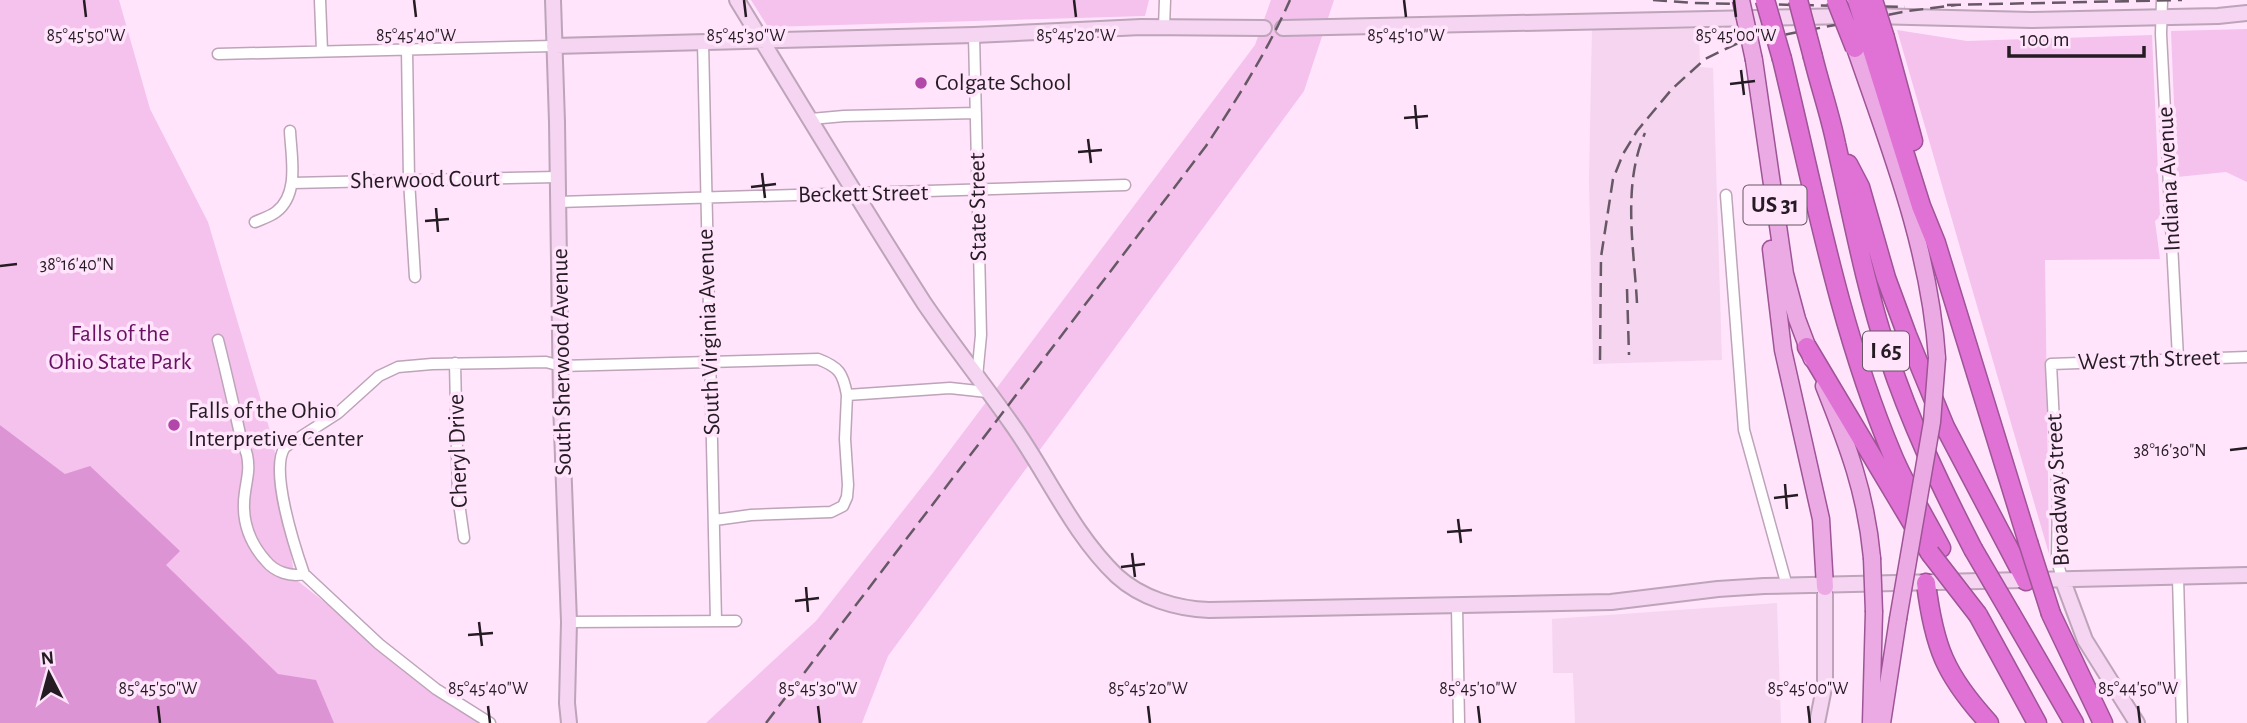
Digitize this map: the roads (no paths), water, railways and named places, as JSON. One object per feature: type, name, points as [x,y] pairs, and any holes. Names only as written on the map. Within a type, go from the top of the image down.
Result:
[{"type":"highway","name":"I 65","points":[[1765,0],[1847,326],[1892,456],[1936,550],[1978,615],[2037,723]]},
{"type":"highway","name":"I 65","points":[[1798,0],[1835,140],[1860,252],[1887,352],[1907,411],[1935,475],[1973,549],[2074,723]]},
{"type":"highway","points":[[1836,0],[1870,43]]},
{"type":"highway","points":[[1857,0],[1870,43],[1930,203],[1936,243],[2050,614],[2103,723]]},
{"type":"highway","points":[[1870,43],[1873,0]]},
{"type":"highway","points":[[1835,140],[1860,187],[1890,290],[1945,426],[2026,581]]},
{"type":"highway","points":[[1807,347],[1936,550]]},
{"type":"highway","points":[[1926,583],[1934,635],[1942,660],[1958,687],[1989,723]]},
{"type":"main road","name":"US 31","points":[[1741,0],[1754,60],[1785,274],[1807,347],[1850,452],[1869,527],[1874,612],[1871,723]]},
{"type":"main road","points":[[1842,0],[1870,43],[1909,212],[1926,270],[1934,315],[1937,358],[1930,434],[1882,723]]},
{"type":"main road","points":[[1763,117],[1762,156],[1775,297],[1783,350],[1821,519],[1825,587]]},
{"type":"street","points":[[320,0],[322,51]]},
{"type":"street","name":"South Sherwood Avenue","points":[[553,0],[569,622],[569,723]]},
{"type":"street","points":[[1164,27],[1165,0]]},
{"type":"street","name":"Indiana Avenue","points":[[2162,0],[2178,358]]},
{"type":"street","points":[[738,2],[926,305],[1012,424],[1093,552],[1119,578],[1143,593],[1188,610],[1457,606],[1611,602],[1718,589],[1787,586],[2247,575]]},
{"type":"street","points":[[729,41],[741,30],[742,18],[738,2]]},
{"type":"street","points":[[1283,28],[1662,18],[1893,16],[2031,20],[2161,18],[2247,13]]},
{"type":"street","points":[[218,54],[974,35],[1164,27],[1264,28]]},
{"type":"street","name":"State Street","points":[[974,35],[981,335],[977,379]]},
{"type":"street","name":"South Virginia Avenue","points":[[703,42],[716,621]]},
{"type":"street","points":[[407,49],[409,180],[415,277]]},
{"type":"street","points":[[811,120],[844,116],[976,113]]},
{"type":"street","points":[[255,222],[277,212],[292,183],[290,131]]},
{"type":"street","name":"Sherwood Court","points":[[292,183],[557,177]]},
{"type":"street","name":"Beckett Street","points":[[558,202],[1125,185]]},
{"type":"street","points":[[1726,195],[1740,372],[1740,405],[1744,429],[1787,586]]},
{"type":"street","points":[[218,340],[247,454],[250,473],[245,491],[244,517],[253,546],[270,565],[283,573],[296,576],[304,574]]},
{"type":"street","name":"West 7th Street","points":[[2051,364],[2247,357]]},
{"type":"street","points":[[491,723],[436,689],[379,644],[304,574],[294,547],[278,463],[280,453],[285,447],[338,413],[366,386],[390,370],[410,365],[546,362],[561,366],[818,359],[831,364],[843,376],[847,395],[847,497],[843,506],[831,512],[751,514],[715,520]]},
{"type":"street","name":"Cheryl Drive","points":[[455,363],[458,496],[464,538]]},
{"type":"street","name":"Broadway Street","points":[[2051,364],[2058,501],[2057,561],[2085,640],[2137,723]]},
{"type":"street","points":[[847,395],[950,388],[988,392]]},
{"type":"street","points":[[2178,578],[2182,723]]},
{"type":"street","points":[[1817,723],[1825,683],[1825,587]]},
{"type":"street","points":[[1457,606],[1459,723]]},
{"type":"street","points":[[569,622],[736,621]]},
{"type":"railway","points":[[766,723],[1206,146],[1261,57],[1290,0]]},
{"type":"railway","points":[[1653,0],[1905,7]]},
{"type":"railway","points":[[1947,5],[2182,0]]},
{"type":"railway","points":[[1600,360],[1601,257],[1613,179],[1623,154],[1637,131],[1672,89],[1705,59],[1736,44],[1908,11],[1957,5]]},
{"type":"railway","points":[[1637,303],[1632,195],[1638,153],[1645,133]]},
{"type":"railway","points":[[1627,289],[1629,355]]},
{"type":"place","name":"Colgate School","points":[[921,83]]},
{"type":"place","name":"Falls of the Ohio Interpretive Center","points":[[174,425]]},
{"type":"park label","name":"Falls of the Ohio State Park","points":[[120,348]]}]
